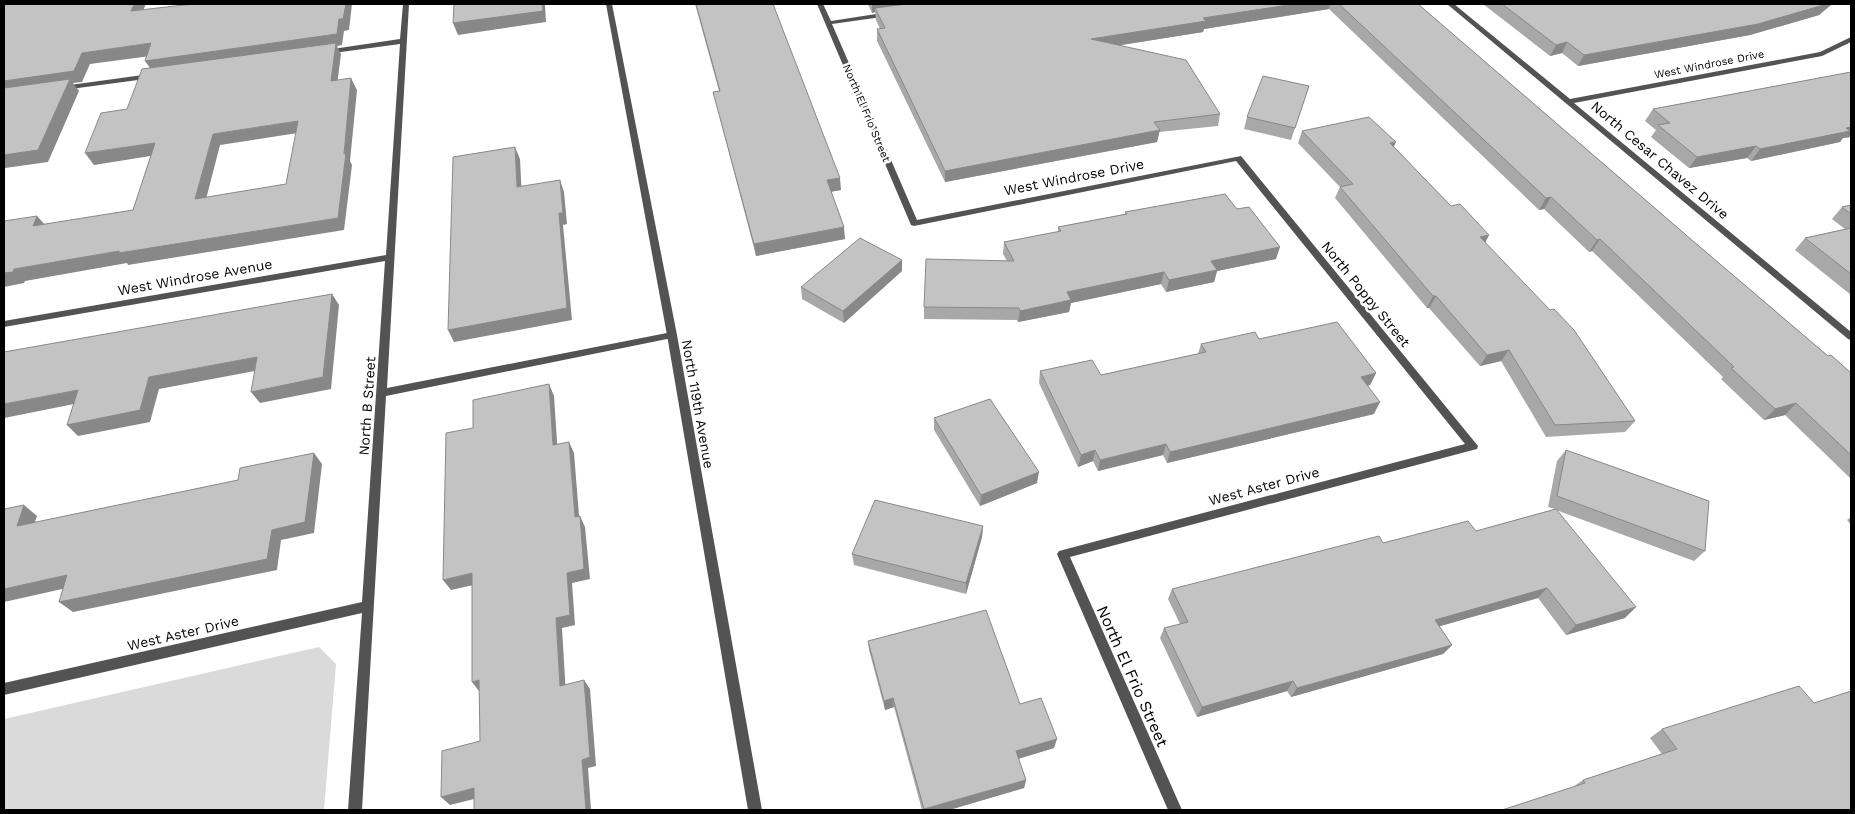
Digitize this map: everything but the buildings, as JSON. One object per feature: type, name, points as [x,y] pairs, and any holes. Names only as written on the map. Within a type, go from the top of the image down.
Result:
[{"type":"street","name":"North B Street","points":[[355,810],[406,4]]},
{"type":"street","name":"North 119th Avenue","points":[[609,4],[672,335],[755,810]]},
{"type":"street","name":"North El Frio Street","points":[[820,4],[914,222]]},
{"type":"street","name":"North Cesar Chavez Drive","points":[[1450,4],[1851,337]]},
{"type":"street","points":[[828,23],[897,13]]},
{"type":"street","name":"West Windrose Drive","points":[[1568,102],[1822,54],[1851,39]]},
{"type":"street","points":[[316,54],[404,41]]},
{"type":"street","points":[[52,90],[160,75]]},
{"type":"street","name":"West Windrose Drive","points":[[914,222],[1238,158]]},
{"type":"street","name":"North Poppy Street","points":[[1238,158],[1473,446]]},
{"type":"street","name":"West Windrose Avenue","points":[[4,324],[390,257]]},
{"type":"street","points":[[382,393],[672,335]]},
{"type":"street","name":"West Aster Drive","points":[[1062,554],[1473,446]]},
{"type":"street","name":"North El Frio Street","points":[[1062,554],[1175,810]]},
{"type":"street","name":"West Aster Drive","points":[[4,689],[368,606]]},
{"type":"shaded area","points":[[319,647],[336,664],[324,810],[4,810],[4,719]]}]
